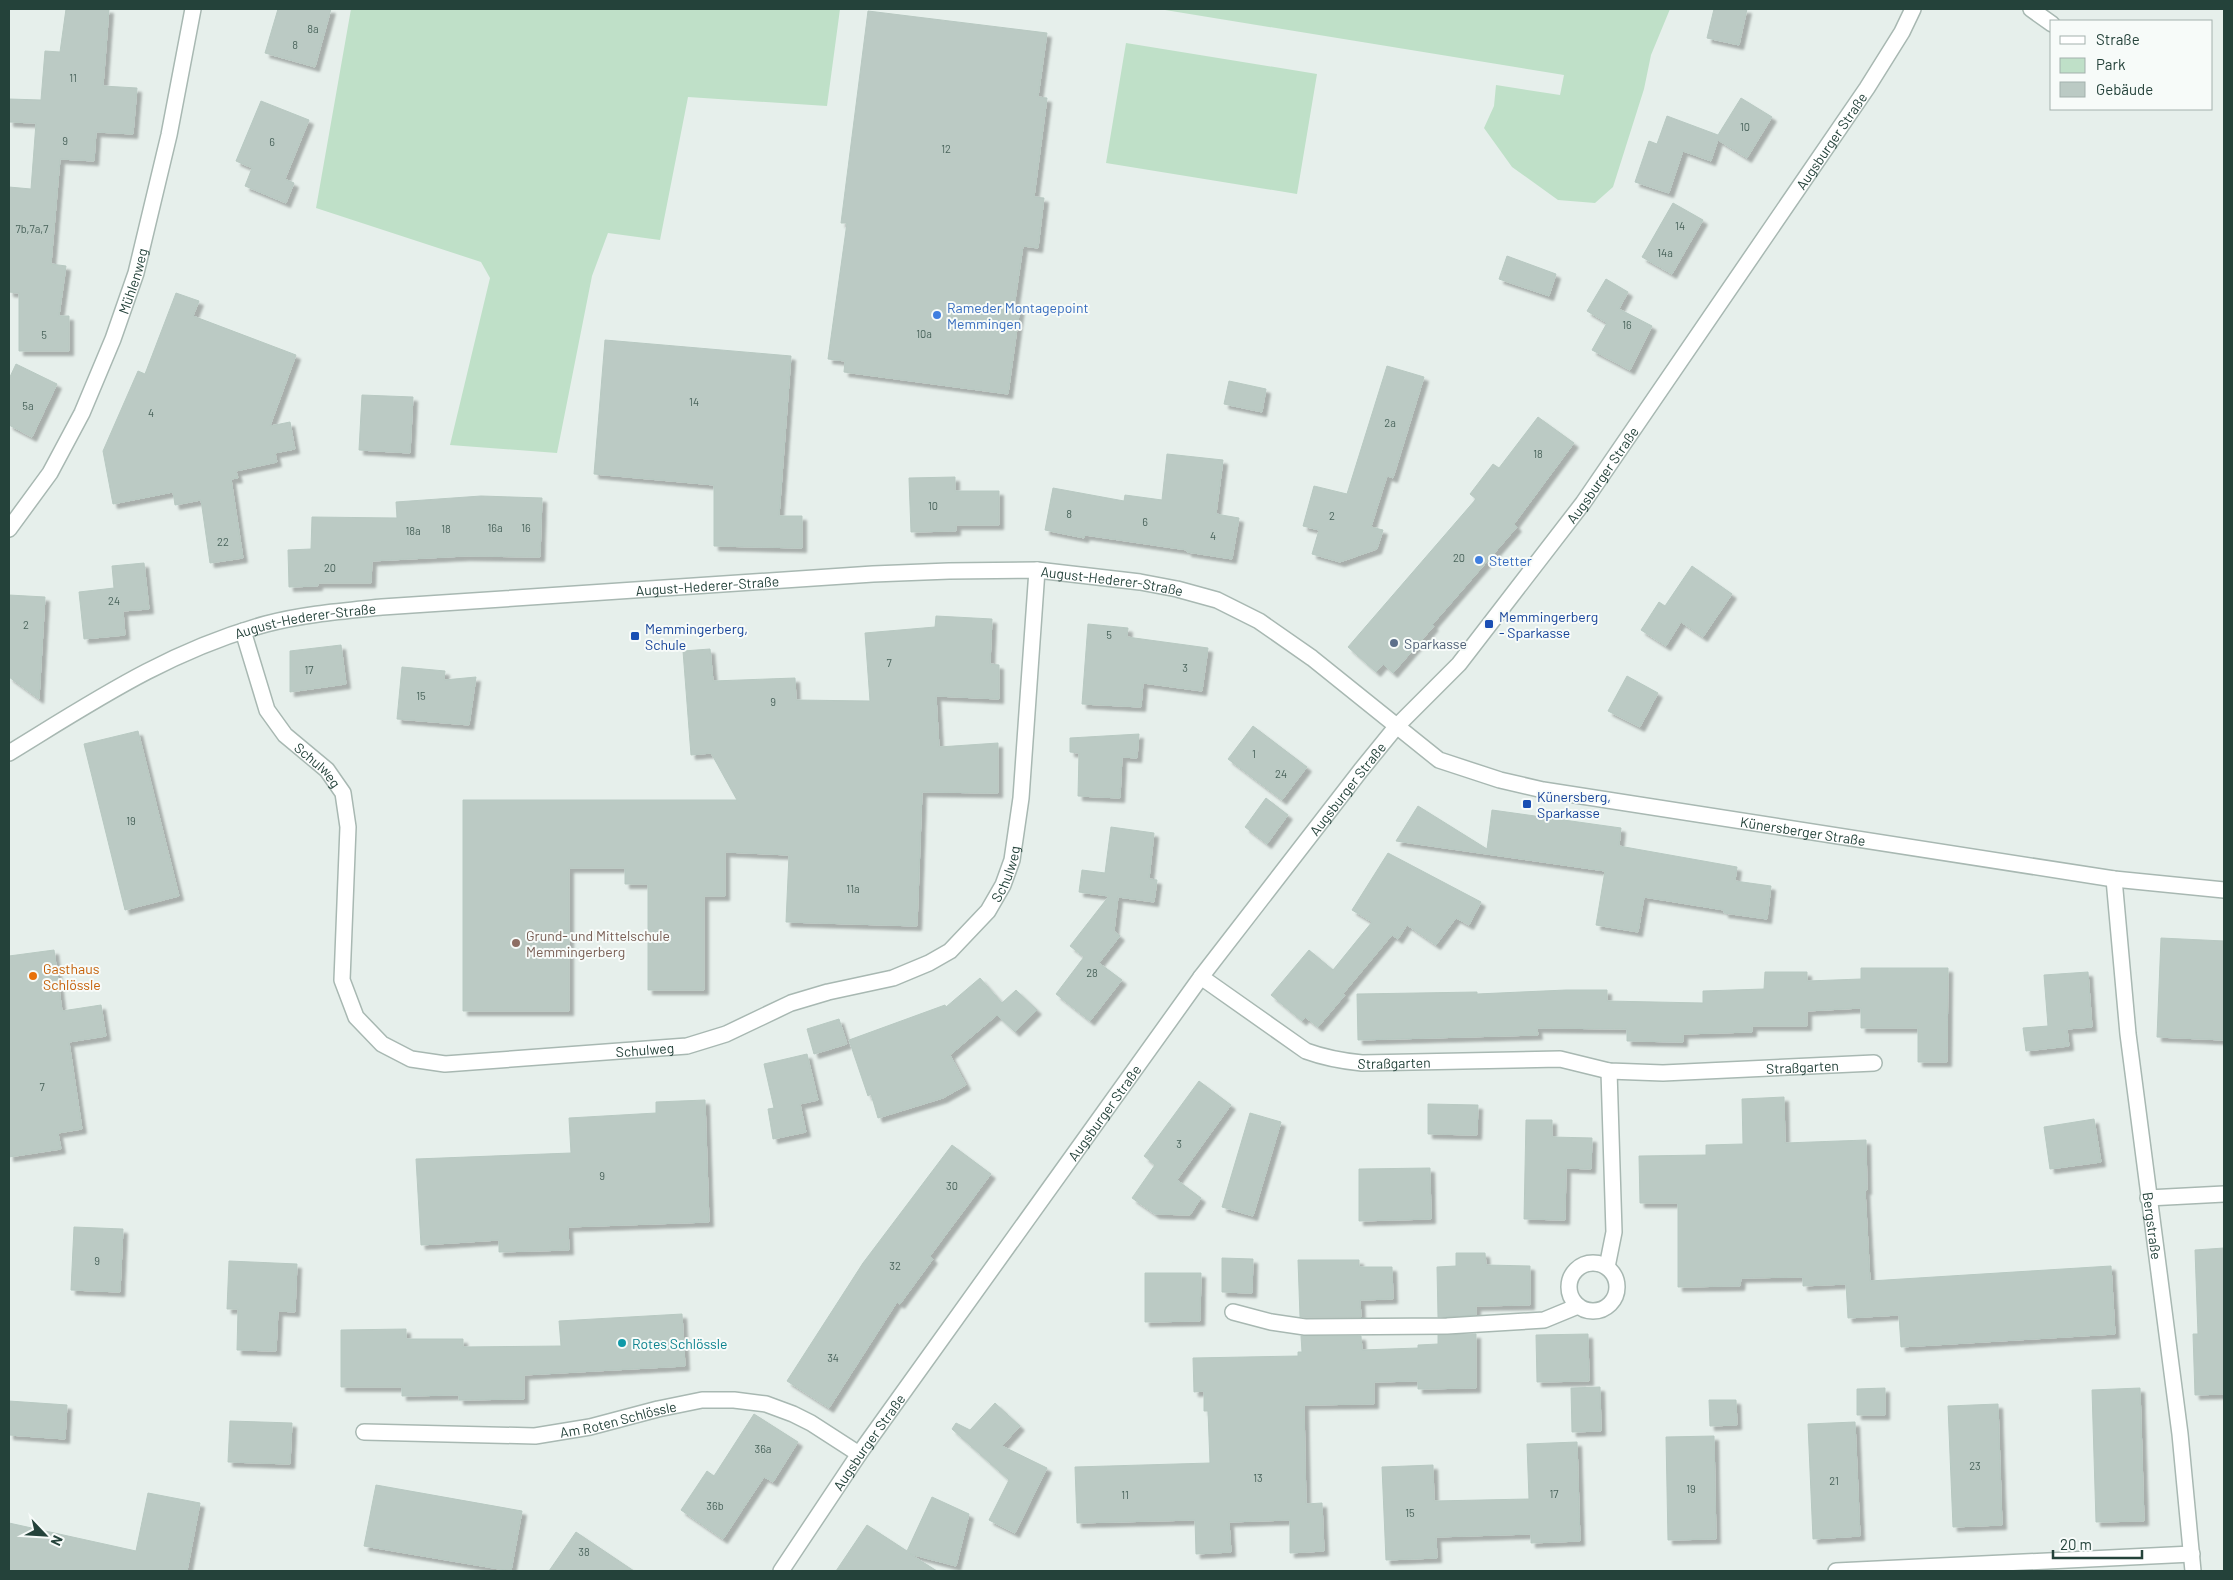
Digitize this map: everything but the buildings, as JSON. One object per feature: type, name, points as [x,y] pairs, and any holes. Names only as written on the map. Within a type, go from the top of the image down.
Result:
[{"type":"street","name":"Mühlenweg","points":[[9,529],[50,473],[82,413],[113,339],[138,264],[169,135],[193,9]]},
{"type":"street","name":"Augsburger Straße","points":[[781,1571],[859,1454],[1201,977],[1396,727],[1459,664],[1583,502],[1867,88],[1902,32],[1913,9]]},
{"type":"street","points":[[2031,9],[2050,23]]},
{"type":"street","name":"August-Hederer-Straße","points":[[9,753],[103,693],[190,650],[243,630],[314,614],[873,574],[1037,570],[1149,584],[1185,591],[1235,607],[1282,636],[1396,727]]},
{"type":"street","name":"Schulweg","points":[[243,630],[267,710],[285,736],[327,770],[343,792],[348,827],[342,980],[356,1017],[382,1044],[411,1059],[445,1064],[687,1046],[726,1034],[791,1003],[893,978],[929,963],[950,951],[988,911],[1003,885],[1012,860],[1018,830],[1037,570]]},
{"type":"street","name":"Künersberger Straße","points":[[1396,727],[1440,760],[1500,780],[1543,790],[2114,879],[2224,890]]},
{"type":"street","name":"Bergstraße","points":[[2114,879],[2128,1034],[2180,1434],[2193,1571]]},
{"type":"street","name":"Straßgarten","points":[[1201,977],[1306,1051],[1325,1058],[1362,1063],[1560,1059],[1609,1071],[1663,1073],[1874,1062]]},
{"type":"street","points":[[1607,1267],[1614,1232],[1609,1071]]},
{"type":"street","points":[[2148,1198],[2224,1194]]},
{"type":"street","points":[[1592,1263],[1607,1267],[1615,1275],[1618,1286],[1616,1297],[1609,1306],[1599,1311],[1588,1311],[1578,1306],[1573,1300],[1570,1284],[1577,1269],[1592,1263]]},
{"type":"street","points":[[1233,1312],[1271,1322],[1305,1327],[1447,1326],[1544,1320],[1578,1306]]},
{"type":"street","name":"Am Roten Schlössle","points":[[364,1432],[535,1436],[590,1427],[658,1409],[702,1400],[734,1400],[766,1404],[793,1414],[811,1423],[859,1454]]},
{"type":"street","points":[[1836,1571],[2192,1554]]},
{"type":"green space","points":[[351,9],[840,9],[827,106],[688,97],[660,240],[608,233],[592,276],[557,453],[450,445],[490,278],[481,262],[316,208]]},
{"type":"green space","points":[[1159,9],[1670,9],[1651,55],[1644,89],[1613,187],[1595,203],[1558,200],[1512,167],[1484,128],[1494,106],[1496,85],[1560,95],[1564,75]]},
{"type":"green space","points":[[1126,43],[1317,74],[1297,194],[1106,163]]},
{"type":"place","name":"Rameder Montagepoint Memmingen","points":[[937,315]]},
{"type":"place","name":"Stetter","points":[[1479,560]]},
{"type":"place","name":"Memmingerberg - Sparkasse","points":[[1489,624]]},
{"type":"place","name":"Memmingerberg, Schule","points":[[635,636]]},
{"type":"place","name":"Sparkasse","points":[[1394,643]]},
{"type":"place","name":"Künersberg, Sparkasse","points":[[1527,804]]},
{"type":"place","name":"Grund- und Mittelschule Memmingerberg","points":[[516,943]]},
{"type":"place","name":"Gasthaus Schlössle","points":[[33,976]]},
{"type":"place","name":"Rotes Schlössle","points":[[622,1343]]}]
